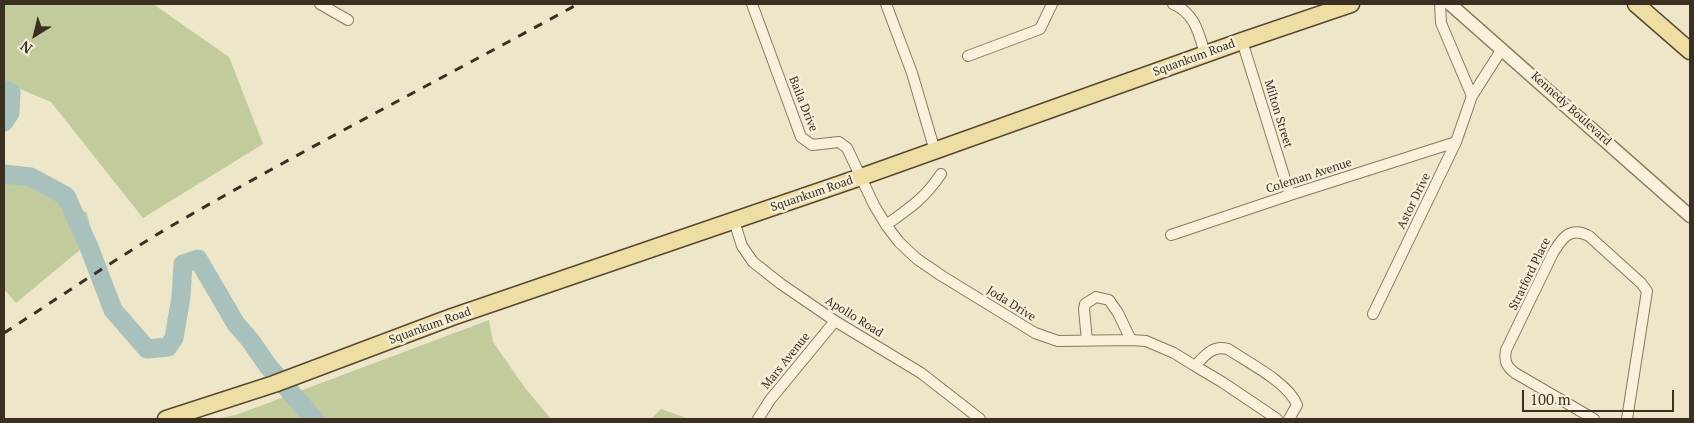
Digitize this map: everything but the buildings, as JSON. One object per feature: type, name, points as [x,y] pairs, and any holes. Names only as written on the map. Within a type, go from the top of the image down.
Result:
[{"type":"main road","name":"Squankum Road","points":[[166,419],[241,396],[452,317],[861,177],[1351,4]]},
{"type":"main road","points":[[1636,4],[1690,51]]},
{"type":"street","points":[[320,4],[348,20]]},
{"type":"street","name":"Baila Drive","points":[[752,4],[801,137],[812,145],[839,142],[843,144],[847,148],[861,177]]},
{"type":"street","points":[[886,4],[912,73],[935,151]]},
{"type":"street","points":[[968,56],[1040,29],[1052,4]]},
{"type":"street","points":[[1173,4],[1178,6],[1195,22],[1205,54]]},
{"type":"street","points":[[1440,4],[1441,23],[1472,96]]},
{"type":"street","name":"Kennedy Boulevard","points":[[1450,4],[1690,216]]},
{"type":"street","name":"Milton Street","points":[[1242,41],[1290,195]]},
{"type":"street","name":"Astor Drive","points":[[1373,314],[1456,142],[1472,96],[1502,49]]},
{"type":"street","name":"Coleman Avenue","points":[[1171,235],[1456,142]]},
{"type":"street","points":[[886,225],[920,201],[941,174]]},
{"type":"street","name":"Joda Drive","points":[[861,177],[886,225],[899,242],[917,259],[1034,333],[1058,341],[1146,341],[1174,353],[1277,419]]},
{"type":"street","name":"Apollo Road","points":[[734,221],[742,246],[753,262],[781,284],[835,320],[921,373],[980,419]]},
{"type":"street","name":"Stratford Place","points":[[1594,419],[1515,373],[1507,367],[1505,357],[1506,350],[1553,253],[1561,239],[1566,235],[1576,232],[1589,236],[1641,283],[1647,291],[1627,419]]},
{"type":"street","points":[[1087,341],[1085,304],[1096,297],[1104,297],[1109,300],[1118,313],[1131,340]]},
{"type":"street","name":"Mars Avenue","points":[[758,419],[770,400],[835,320]]},
{"type":"street","points":[[1195,366],[1214,348],[1228,349],[1284,386],[1297,405],[1289,419]]},
{"type":"green space","points":[[4,4],[153,4],[229,57],[263,144],[143,218],[51,102],[4,82]]},
{"type":"green space","points":[[13,172],[87,213],[93,239],[16,303],[4,289],[4,175]]},
{"type":"green space","points":[[489,320],[493,342],[525,388],[551,419],[215,419],[236,415]]},
{"type":"green space","points":[[661,409],[689,419],[651,419]]},
{"type":"waterway","points":[[4,90],[11,93],[10,113],[4,122]]},
{"type":"waterway","points":[[4,174],[31,177],[66,196],[89,247],[113,310],[147,349],[168,347],[174,338],[181,297],[183,264],[198,259],[236,324],[268,366],[314,419]]},
{"type":"railway","points":[[4,333],[109,265],[223,196],[578,4]]}]
